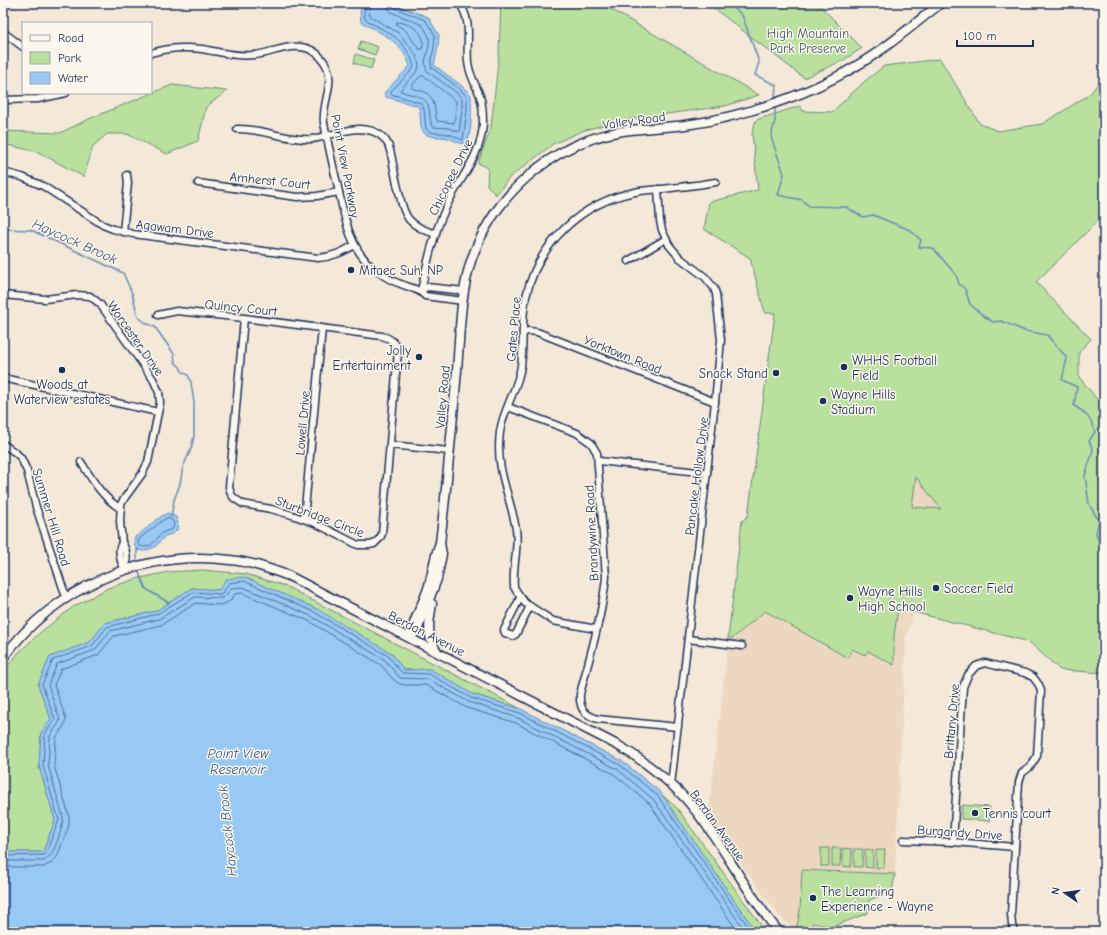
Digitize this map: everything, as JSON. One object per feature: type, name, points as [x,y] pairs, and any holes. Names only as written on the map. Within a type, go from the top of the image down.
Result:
[{"type":"main road","name":"Valley Road","points":[[410,637],[416,631],[420,623],[437,579],[442,554],[440,543],[450,451],[464,291],[468,272],[477,246],[494,214],[506,199],[526,178],[559,154],[573,147],[618,132],[663,128],[709,121],[756,109],[792,97],[866,60],[897,38],[941,3]]},
{"type":"main road","name":"Valley Road","points":[[410,637],[411,628],[419,612],[429,585],[435,554],[440,543]]},
{"type":"main road","name":"Berdan Avenue","points":[[3,658],[22,634],[34,622],[66,597],[96,581],[126,570],[154,562],[179,559],[218,559],[248,563],[289,576],[410,637],[624,749],[651,768],[671,785],[698,814],[778,932]]},
{"type":"main road","points":[[437,579],[428,629],[432,644],[437,651]]},
{"type":"street","points":[[3,8],[7,3]]},
{"type":"street","name":"Chicopee Drive","points":[[421,291],[436,234],[445,209],[477,152],[483,127],[481,103],[468,65],[468,24],[459,3]]},
{"type":"street","points":[[3,32],[22,46]]},
{"type":"street","name":"Point View Parkway","points":[[152,53],[190,48],[244,56],[265,54],[295,47],[313,51],[322,59],[330,75],[329,89],[324,109],[324,123],[346,224],[355,245],[373,268],[390,280],[421,291],[425,296],[463,301]]},
{"type":"street","points":[[3,100],[19,100],[56,94]]},
{"type":"street","points":[[237,129],[248,128],[297,138],[314,138],[362,129],[374,132],[384,138],[390,147],[400,203],[405,214],[418,227],[436,234]]},
{"type":"street","name":"Agawam Drive","points":[[3,172],[38,183],[103,224],[123,232],[318,258],[333,256],[355,245]]},
{"type":"street","points":[[123,232],[128,183],[126,175]]},
{"type":"street","name":"Gates Place","points":[[520,598],[514,587],[516,530],[502,478],[499,459],[500,431],[519,376],[526,297],[533,275],[546,251],[562,230],[579,216],[603,203],[635,192],[716,182]]},
{"type":"street","name":"Amherst Court","points":[[198,183],[297,197],[317,196],[339,192]]},
{"type":"street","name":"Pancake Hollow Drive","points":[[658,189],[660,221],[669,246],[680,258],[710,282],[716,294],[721,340],[671,785]]},
{"type":"street","points":[[628,261],[666,239]]},
{"type":"street","points":[[421,291],[426,287],[464,291]]},
{"type":"street","name":"Worcester Drive","points":[[3,295],[45,299],[77,295],[90,296],[100,304],[154,379],[159,392],[160,403],[148,462],[142,474],[121,504],[120,521],[122,543],[125,546],[127,564],[126,570]]},
{"type":"street","name":"Quincy Court","points":[[158,315],[177,312],[244,318],[322,328]]},
{"type":"street","name":"Sturbridge Circle","points":[[244,318],[229,490],[234,498],[243,504],[271,509],[304,519],[358,544],[369,545],[378,541],[382,534],[398,351],[397,347],[391,340],[382,336],[322,328]]},
{"type":"street","name":"Lowell Drive","points":[[304,519],[322,328]]},
{"type":"street","name":"Yorktown Road","points":[[523,333],[528,331],[537,332],[715,402]]},
{"type":"street","points":[[3,378],[158,412]]},
{"type":"street","name":"Brandywine Road","points":[[508,407],[577,433],[595,448],[599,461],[606,577],[604,594],[580,694],[580,704],[582,708],[590,716],[598,719],[678,727]]},
{"type":"street","points":[[390,445],[450,451]]},
{"type":"street","name":"Summer Hill Road","points":[[5,446],[21,458],[27,471],[36,507],[66,597]]},
{"type":"street","points":[[599,461],[707,473]]},
{"type":"street","points":[[81,462],[99,491],[121,509]]},
{"type":"street","points":[[530,606],[516,634],[513,636],[505,633],[504,630],[520,598],[553,621],[596,629]]},
{"type":"street","points":[[688,639],[742,646]]},
{"type":"street","name":"Brittany Drive","points":[[953,842],[963,687],[968,675],[976,666],[985,663],[1025,673],[1033,677],[1039,685],[1041,691],[1037,756],[1034,762],[1022,773],[1019,782],[1011,914],[1014,932]]},
{"type":"street","name":"Burgandy Drive","points":[[903,840],[1015,847]]},
{"type":"shaded area","name":"Wayne Hills High School","points":[[781,273],[941,509],[962,623],[914,611],[906,638],[895,874],[818,870],[800,910],[796,931],[779,916],[717,830],[709,810],[742,521],[748,516]]},
{"type":"green space","points":[[501,3],[600,3],[759,95],[725,106],[617,121],[582,131],[553,144],[509,178],[496,195],[487,185],[488,168],[478,163],[491,128],[499,53]]},
{"type":"green space","name":"High Mountain Park Preserve","points":[[707,3],[817,3],[862,48],[844,60],[804,78]]},
{"type":"green space","points":[[361,41],[378,47],[375,55],[358,49]]},
{"type":"green space","points":[[356,54],[374,60],[371,69],[354,63]]},
{"type":"green space","points":[[940,59],[980,124],[998,131],[1042,124],[1089,95],[1104,76],[1104,215],[1036,282],[1091,339],[1079,352],[1079,377],[1104,408],[1104,673],[1060,670],[1029,642],[898,608],[894,636],[894,665],[868,651],[865,655],[852,649],[848,658],[765,611],[733,638],[728,638],[742,521],[748,516],[775,313],[765,313],[750,258],[704,229],[709,202],[758,190],[752,133],[756,120],[800,106],[803,111],[832,112],[865,81],[884,66]],"holes":[[[916,477],[941,509],[912,507]]]},
{"type":"green space","points":[[172,85],[227,91],[206,107],[198,141],[167,154],[127,134],[107,134],[93,146],[84,177],[38,152],[3,144],[3,131],[60,133],[91,118]]},
{"type":"green space","points":[[203,570],[246,574],[285,586],[521,709],[472,694],[430,669],[404,670],[391,653],[219,590],[192,588],[156,611],[105,623],[90,642],[50,657],[38,685],[51,719],[41,733],[39,766],[55,820],[43,852],[3,852],[3,672],[20,651],[42,631],[73,607],[108,588],[136,579],[168,572]]},
{"type":"green space","points":[[660,793],[677,808],[766,932],[756,932]]},
{"type":"green space","name":"Tennis court","points":[[962,805],[990,807],[989,821],[961,819]]},
{"type":"green space","points":[[821,848],[829,848],[829,866],[821,866]]},
{"type":"green space","points":[[832,848],[841,848],[840,866],[832,866]]},
{"type":"green space","points":[[843,848],[852,849],[851,867],[843,866]]},
{"type":"green space","points":[[854,849],[863,849],[862,867],[854,867]]},
{"type":"green space","points":[[865,849],[873,850],[873,868],[865,867]]},
{"type":"green space","points":[[876,850],[885,850],[884,868],[876,868]]},
{"type":"green space","points":[[802,870],[895,874],[892,892],[869,900],[868,913],[832,927],[813,923],[810,932],[796,932],[800,910]]},
{"type":"water","points":[[368,3],[394,4],[428,17],[439,35],[434,65],[462,86],[471,95],[471,127],[466,144],[459,143],[448,138],[427,135],[421,127],[418,106],[386,97],[384,93],[410,66],[402,50],[396,44],[384,35],[361,22],[360,12],[362,5]]},
{"type":"water","points":[[168,513],[176,517],[178,523],[177,530],[172,534],[165,536],[155,547],[144,551],[137,550],[134,544],[135,537],[163,515]]},
{"type":"water","name":"Point View Reservoir","points":[[244,577],[315,608],[391,653],[404,670],[430,669],[472,694],[521,709],[622,761],[660,792],[756,932],[3,932],[3,852],[43,852],[55,820],[39,766],[41,733],[51,719],[38,685],[50,657],[90,642],[105,623],[156,611],[192,588],[219,590],[226,579]]},
{"type":"waterway","points":[[728,3],[742,15],[759,62],[755,75],[776,85],[775,98]]},
{"type":"waterway","points":[[775,108],[775,121],[771,137],[784,174],[778,195],[802,200],[809,206],[846,207],[863,217],[873,215],[910,230],[921,240],[919,247],[933,248],[956,275],[959,284],[965,289],[970,304],[982,315],[993,322],[1001,321],[1025,331],[1047,335],[1067,358],[1062,380],[1077,387],[1074,406],[1088,416],[1095,432],[1089,441],[1093,450],[1085,476],[1089,504],[1099,521],[1096,533],[1104,556]]},
{"type":"waterway","name":"Haycock Brook","points":[[3,229],[31,230],[123,273],[132,293],[138,317],[155,327],[174,354],[175,362],[182,371],[188,375],[191,382],[194,403],[194,436],[191,449],[183,467],[171,517]]},
{"type":"waterway","name":"Haycock Brook","points":[[137,559],[137,550],[139,549]]},
{"type":"waterway","name":"Haycock Brook","points":[[139,573],[146,589],[169,603]]},
{"type":"place","name":"Mitaec Suh, NP","points":[[351,270]]},
{"type":"place","name":"Jolly Entertainment","points":[[419,357]]},
{"type":"place","name":"WHHS Football Field","points":[[844,367]]},
{"type":"place","name":"Woods at Waterview estates","points":[[62,370]]},
{"type":"place","name":"Snack Stand","points":[[776,373]]},
{"type":"place","name":"Wayne Hills Stadium","points":[[823,401]]},
{"type":"place","name":"Soccer Field","points":[[936,588]]},
{"type":"place","name":"Wayne Hills High School","points":[[850,598]]},
{"type":"place","name":"Tennis court","points":[[975,813]]},
{"type":"place","name":"The Learning Experience - Wayne","points":[[813,898]]}]
